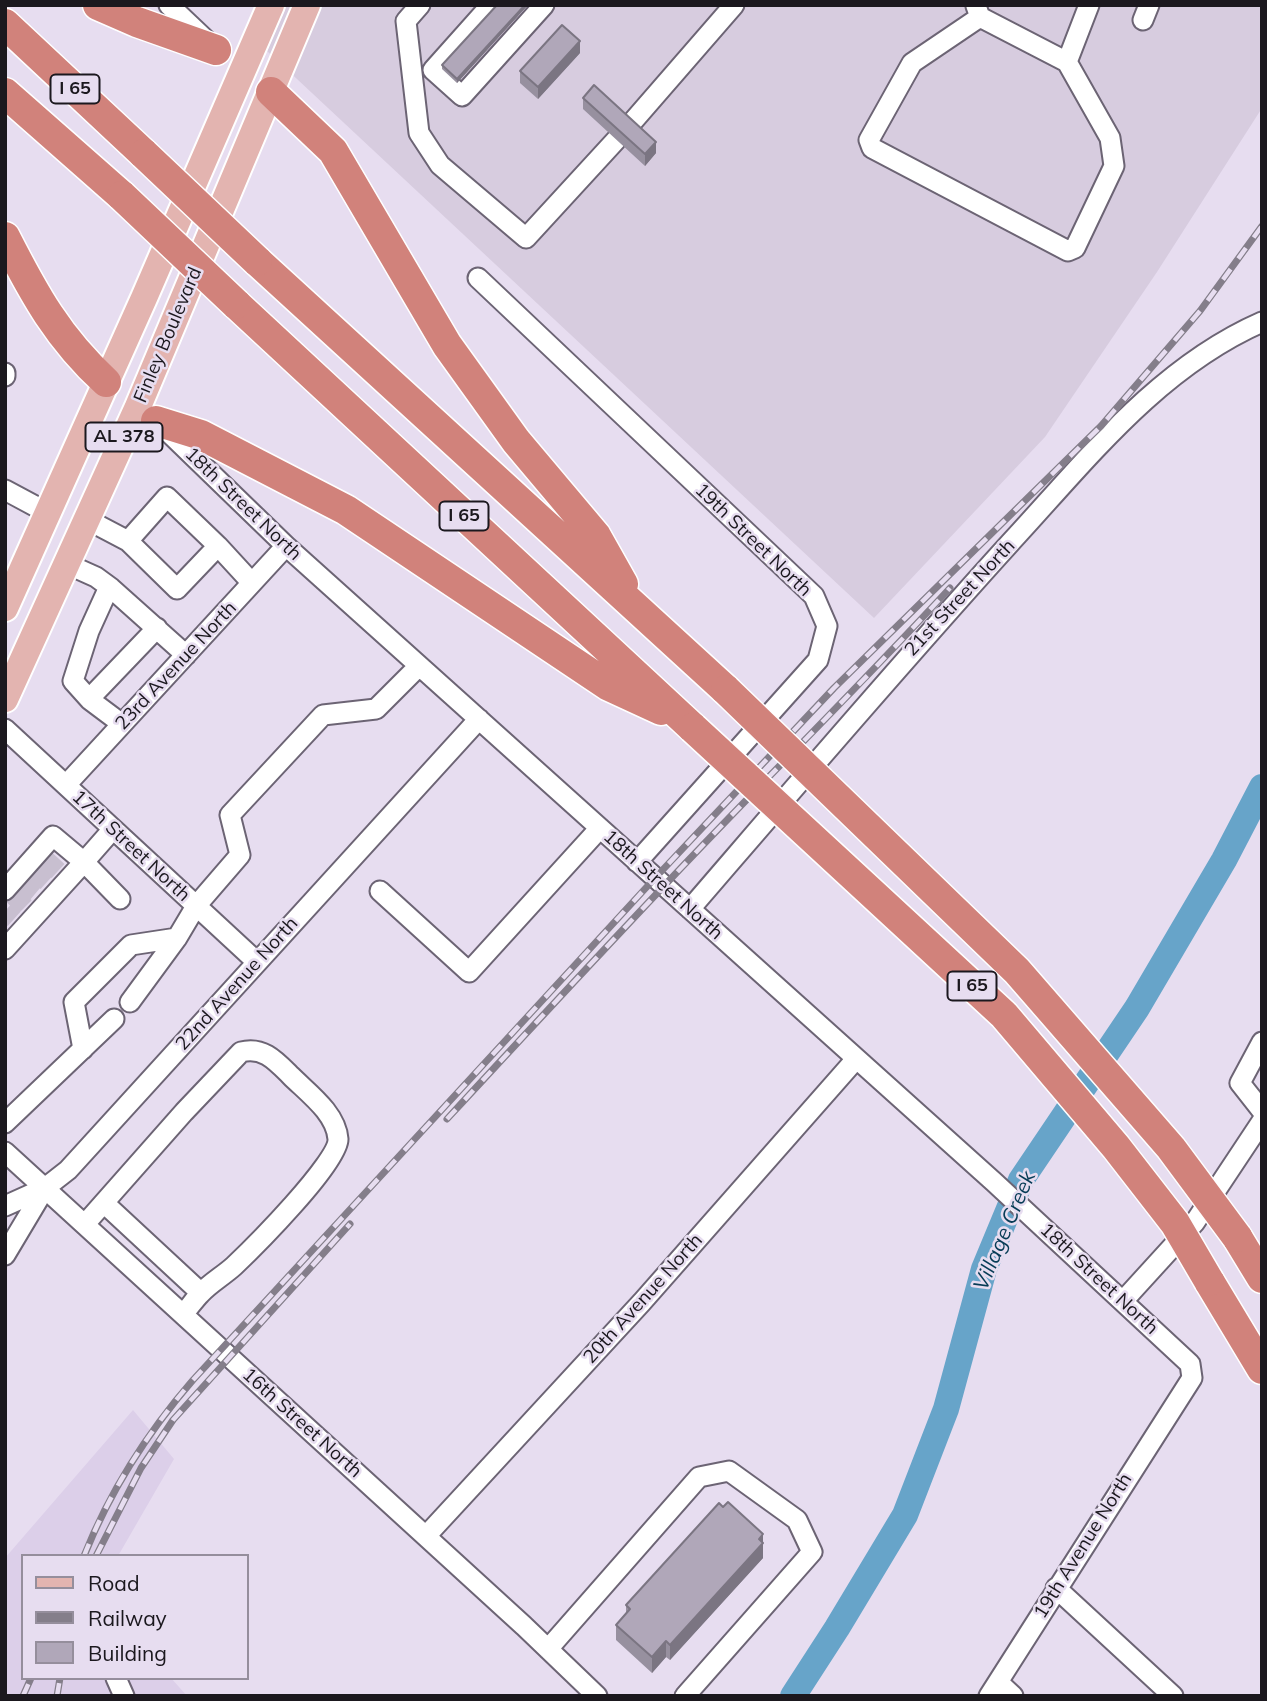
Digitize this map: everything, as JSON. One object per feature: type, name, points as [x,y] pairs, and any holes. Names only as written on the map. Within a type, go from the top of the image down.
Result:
[{"type":"highway","points":[[98,5],[216,50]]},
{"type":"highway","name":"I 65","points":[[5,24],[257,261],[726,690],[1017,971],[1171,1148],[1237,1237],[1262,1278]]},
{"type":"highway","points":[[271,92],[333,151],[447,345],[516,441],[596,536],[638,608]]},
{"type":"highway","name":"I 65","points":[[5,93],[122,196],[1004,1015],[1116,1147],[1175,1223],[1262,1369]]},
{"type":"highway","points":[[5,237],[38,302],[83,361],[106,382]]},
{"type":"highway","points":[[146,415],[201,435],[346,510],[608,686],[687,723]]},
{"type":"main road","name":"Finley Boulevard","points":[[5,608],[13,570],[48,513],[271,5]]},
{"type":"main road","name":"Finley Boulevard","points":[[5,699],[88,520],[146,415],[307,5]]},
{"type":"main road","points":[[216,50],[271,92]]},
{"type":"main road","name":"18th Street North","points":[[106,382],[146,415]]},
{"type":"street","points":[[169,5],[216,50]]},
{"type":"street","points":[[420,5],[406,21],[419,133],[440,165],[526,238],[734,5]]},
{"type":"street","points":[[1067,62],[1089,5]]},
{"type":"street","points":[[978,11],[1067,62],[1110,138],[1114,166],[1075,248],[1068,251],[872,148],[869,140],[912,63],[978,11]]},
{"type":"street","points":[[475,26],[433,70],[462,96],[487,59],[530,16]]},
{"type":"street","name":"19th Street North","points":[[478,278],[814,596],[827,626],[818,660],[637,862]]},
{"type":"street","name":"21st Street North","points":[[690,909],[901,663],[1133,410],[1188,363],[1241,331],[1262,322]]},
{"type":"street","name":"18th Street North","points":[[146,415],[286,546],[994,1182],[1190,1364],[1192,1378],[1178,1397]]},
{"type":"street","points":[[5,489],[48,513]]},
{"type":"street","points":[[128,541],[167,497],[252,583]]},
{"type":"street","points":[[88,520],[128,541],[177,589],[218,546]]},
{"type":"street","name":"23rd Avenue North","points":[[66,785],[286,546]]},
{"type":"street","points":[[67,564],[96,577],[186,654]]},
{"type":"street","points":[[109,587],[89,631],[73,681],[89,699],[122,724]]},
{"type":"street","points":[[89,699],[157,628]]},
{"type":"street","points":[[130,1002],[177,938],[196,906],[240,855],[230,815],[323,715],[376,709],[419,666]]},
{"type":"street","name":"22nd Avenue North","points":[[5,1255],[44,1188],[68,1170],[478,719]]},
{"type":"street","name":"17th Street North","points":[[5,729],[257,962]]},
{"type":"street","points":[[380,891],[469,972],[600,828]]},
{"type":"street","points":[[29,895],[84,862],[113,829]]},
{"type":"street","points":[[29,895],[53,836],[84,862],[120,899]]},
{"type":"street","points":[[83,1049],[74,1002],[131,945],[177,938]]},
{"type":"street","points":[[5,1123],[114,1019]]},
{"type":"street","points":[[1262,1042],[1240,1083],[1262,1111]]},
{"type":"street","points":[[85,1224],[241,1052],[263,1052],[275,1059],[330,1117],[338,1138],[336,1152],[309,1187],[233,1268],[201,1293],[183,1314]]},
{"type":"street","name":"20th Avenue North","points":[[426,1536],[642,1302],[856,1059]]},
{"type":"street","points":[[1123,1301],[1195,1222],[1262,1121]]},
{"type":"street","name":"16th Street North","points":[[5,1152],[426,1536],[597,1696]]},
{"type":"street","points":[[5,1206],[44,1188]]},
{"type":"street","points":[[104,1203],[201,1293]]},
{"type":"street","name":"19th Avenue North","points":[[1000,1691],[1056,1588],[1178,1397]]},
{"type":"street","points":[[548,1649],[699,1477],[729,1471],[797,1520],[813,1552],[685,1696]]},
{"type":"street","points":[[1056,1588],[1173,1696]]},
{"type":"street","points":[[117,1680],[124,1696]]},
{"type":"shaded area","points":[[287,5],[1262,5],[1262,108],[1157,272],[1045,437],[874,618],[267,51]]},
{"type":"shaded area","points":[[133,1410],[174,1459],[119,1554],[21,1554],[21,1680],[173,1680],[187,1696],[5,1696],[5,1558]]},
{"type":"building","points":[[497,5],[525,5],[457,79],[442,65]]},
{"type":"building","points":[[562,25],[580,41],[538,87],[520,71]]},
{"type":"building","points":[[594,85],[656,142],[645,154],[583,98]]},
{"type":"building","points":[[728,1502],[763,1534],[759,1539],[763,1543],[670,1645],[666,1641],[652,1657],[616,1625],[630,1609],[626,1605],[719,1503],[723,1507]]},
{"type":"waterway","name":"Village Creek","points":[[793,1696],[905,1515],[946,1409],[984,1269],[1021,1180],[1137,1008],[1224,860],[1262,787]]},
{"type":"tunnel","points":[[45,859],[58,871]]},
{"type":"tunnel","points":[[35,871],[47,882]]},
{"type":"tunnel","points":[[23,884],[35,894]]},
{"type":"tunnel","points":[[13,895],[25,907]]},
{"type":"tunnel","points":[[5,911],[14,919]]},
{"type":"railway","points":[[85,1554],[131,1464],[160,1421],[193,1380],[655,878],[834,688],[1101,426],[1200,311],[1262,226]]},
{"type":"railway","points":[[447,1119],[735,811],[950,588]]},
{"type":"railway","points":[[97,1554],[141,1468],[173,1420],[350,1224]]},
{"type":"railway","points":[[23,1696],[30,1680]]},
{"type":"railway","points":[[57,1696],[60,1680]]}]
